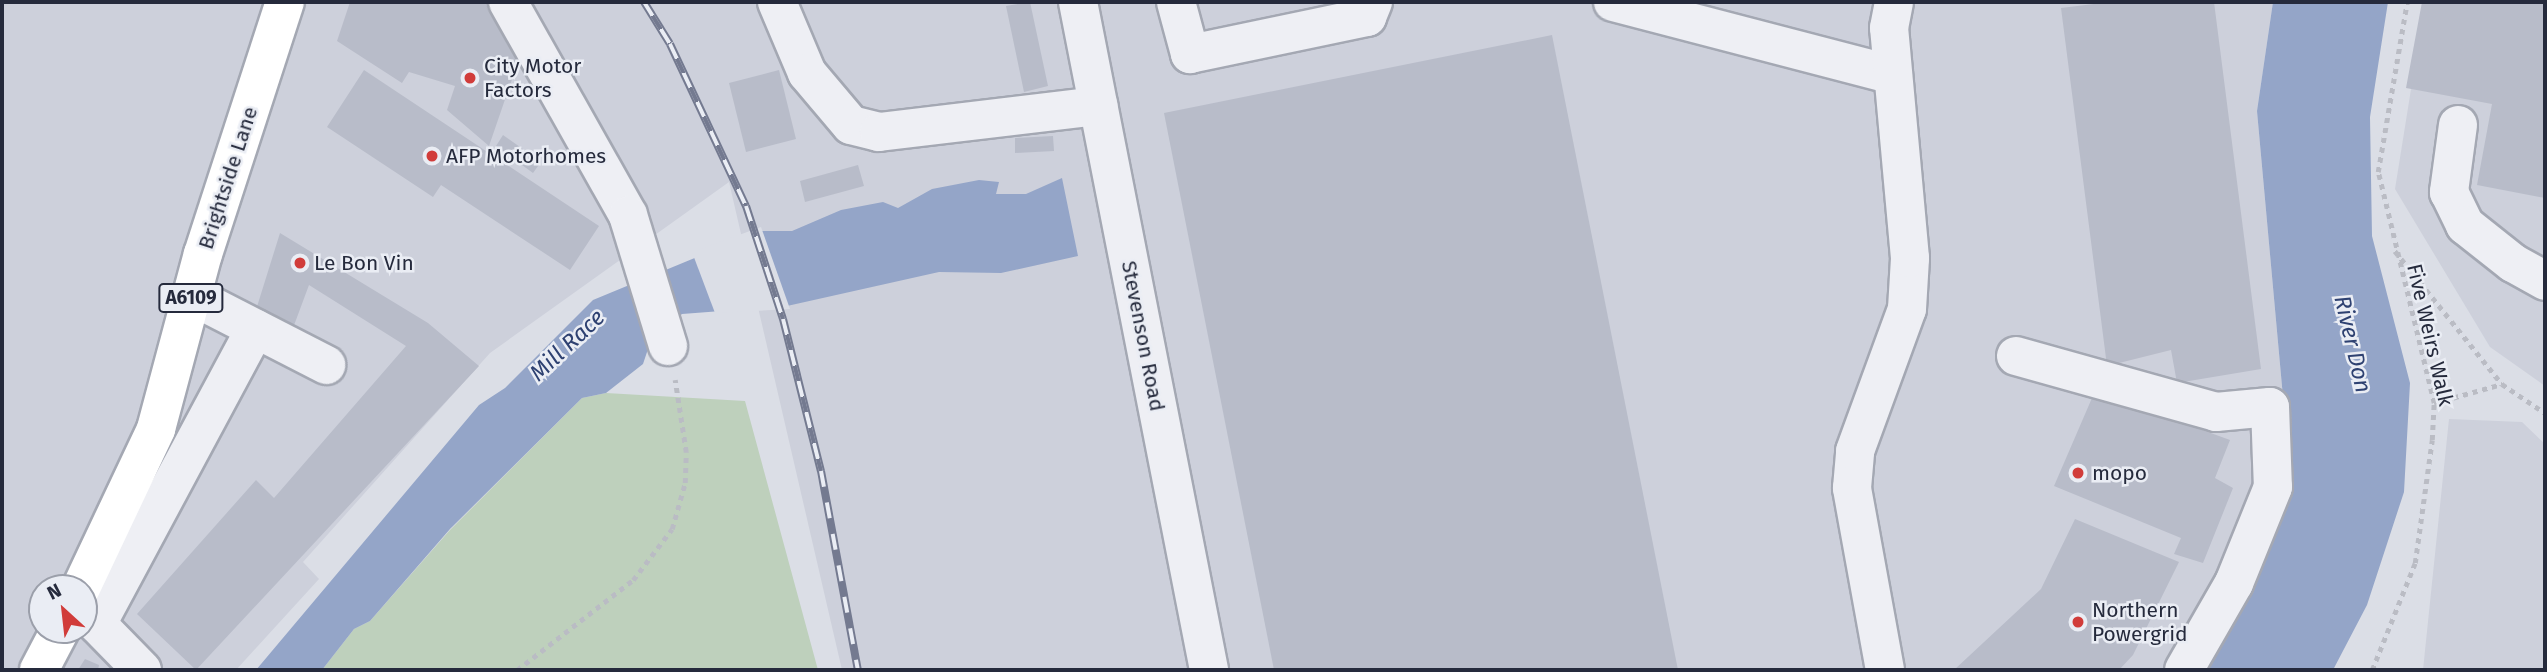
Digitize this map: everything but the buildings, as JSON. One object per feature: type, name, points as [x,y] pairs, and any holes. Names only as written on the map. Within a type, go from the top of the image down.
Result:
[{"type":"main road","name":"Brightside Lane","points":[[88,574],[156,429],[192,296],[285,2]]},
{"type":"main road","points":[[39,670],[53,644]]},
{"type":"street","points":[[509,2],[612,184],[641,248],[668,346]]},
{"type":"street","points":[[777,2],[807,73],[851,125],[878,132],[1098,106]]},
{"type":"street","name":"Stevenson Road","points":[[1078,2],[1209,670]]},
{"type":"street","points":[[1176,2],[1190,54],[1367,17],[1373,2]]},
{"type":"street","points":[[1613,2],[1893,75]]},
{"type":"street","points":[[1885,670],[1852,488],[1855,451],[1907,309],[1910,258],[1889,28],[1895,2]]},
{"type":"street","points":[[2458,125],[2449,192],[2465,225],[2512,263],[2545,281]]},
{"type":"street","points":[[192,296],[326,365]]},
{"type":"street","points":[[142,670],[97,624],[255,329]]},
{"type":"street","points":[[2017,356],[2216,412],[2270,407],[2273,487],[2234,583],[2184,670]]},
{"type":"path","name":"Five Weirs Walk","points":[[2372,670],[2415,563],[2434,403],[2392,247],[2378,172],[2407,2]]},
{"type":"path","points":[[2392,247],[2502,384],[2545,412]]},
{"type":"path","points":[[517,670],[633,580],[672,529],[685,483],[686,452],[668,346]]},
{"type":"path","points":[[2434,403],[2502,384]]},
{"type":"shaded area","points":[[4,2],[2273,2],[2257,111],[2285,419],[2202,670],[842,670],[729,182],[490,353],[303,562],[319,579],[236,670],[2,670]]},
{"type":"shaded area","points":[[2425,2],[2545,2],[2545,386],[2490,347],[2395,189]]},
{"type":"shaded area","points":[[2449,419],[2522,422],[2545,444],[2545,670],[2423,670]]},
{"type":"green space","points":[[606,393],[745,401],[818,670],[322,670],[354,629],[370,621],[450,530],[582,398]]},
{"type":"water","name":"River Don","points":[[2273,2],[2388,2],[2370,117],[2372,236],[2410,383],[2404,492],[2367,605],[2333,670],[2202,670],[2288,452],[2257,111]]},
{"type":"water","name":"Mill Race","points":[[1062,178],[1078,256],[1001,273],[939,272],[787,306],[682,314],[651,340],[643,364],[606,393],[582,398],[450,529],[370,621],[354,629],[322,670],[256,670],[479,405],[505,388],[593,300],[760,231],[792,231],[841,210],[883,202],[898,208],[932,189],[979,180],[999,182],[996,194],[1026,194]]},
{"type":"pier","points":[[761,227],[790,309],[715,313],[692,252]]},
{"type":"railway","points":[[644,2],[670,44],[746,206],[783,319],[821,471],[858,670]]},
{"type":"place","name":"City Motor Factors","points":[[470,78]]},
{"type":"place","name":"AFP Motorhomes","points":[[432,156]]},
{"type":"place","name":"Le Bon Vin","points":[[300,263]]},
{"type":"place","name":"mopo","points":[[2078,473]]},
{"type":"place","name":"Northern Powergrid","points":[[2078,622]]}]
